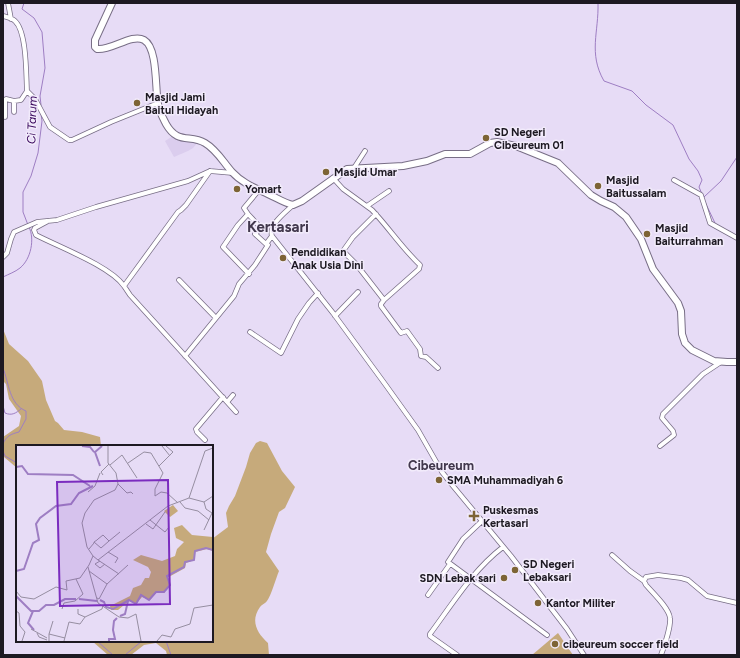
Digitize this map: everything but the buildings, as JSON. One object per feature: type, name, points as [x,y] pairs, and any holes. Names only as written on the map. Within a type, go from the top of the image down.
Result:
[{"type":"main road","points":[[112,3],[95,40],[94,47],[100,50],[105,49],[136,38],[144,40],[148,43],[155,66],[160,112],[167,126],[176,136],[180,138],[202,141],[215,150],[233,173],[241,180],[285,203],[293,205],[302,201],[347,169],[404,166],[427,161],[445,154],[470,154],[490,143],[497,142],[516,146],[558,163],[590,195],[619,210],[630,222],[641,239],[653,269],[678,303],[684,341],[692,350],[714,361],[737,362]]},
{"type":"street","points":[[8,3],[11,19]]},
{"type":"street","points":[[3,16],[15,21],[20,29],[24,44],[27,92],[21,100],[5,100],[5,117]]},
{"type":"street","points":[[27,92],[35,99],[50,127],[69,140],[158,103]]},
{"type":"street","points":[[14,101],[14,112]]},
{"type":"street","points":[[354,168],[365,151]]},
{"type":"street","points":[[3,257],[7,253],[13,234],[20,229],[37,222],[57,220],[96,207],[188,181],[210,171],[233,173]]},
{"type":"street","points":[[124,286],[210,171]]},
{"type":"street","points":[[333,178],[343,189],[376,214],[420,266],[384,300],[381,306],[401,333],[407,331],[420,349],[421,356],[426,357],[438,368]]},
{"type":"street","points":[[674,180],[701,196],[710,223],[737,238]]},
{"type":"street","points":[[185,356],[234,296],[238,284],[249,274],[268,247],[255,234],[261,228],[244,208],[259,190]]},
{"type":"street","points":[[367,206],[389,191]]},
{"type":"street","points":[[293,205],[274,225],[271,231],[272,236],[336,316],[418,430],[452,486],[482,520],[564,624],[584,655]]},
{"type":"street","points":[[248,214],[238,225],[223,247],[249,274]]},
{"type":"street","points":[[376,214],[353,237],[343,250],[384,300]]},
{"type":"street","points":[[48,221],[35,228],[34,230],[36,235],[65,248],[117,278],[130,295],[228,401],[236,412]]},
{"type":"street","points":[[266,244],[272,236]]},
{"type":"street","points":[[179,280],[216,318]]},
{"type":"street","points":[[336,316],[358,292]]},
{"type":"street","points":[[250,332],[281,353],[298,319],[318,294]]},
{"type":"street","points":[[660,446],[674,435],[673,431],[662,418],[664,414],[703,374],[722,362]]},
{"type":"street","points":[[228,401],[233,395]]},
{"type":"street","points":[[205,440],[196,429],[223,397]]},
{"type":"street","points":[[482,520],[463,539],[448,562],[547,635]]},
{"type":"street","points":[[457,655],[430,635],[458,594],[485,562],[503,547]]},
{"type":"street","points":[[612,555],[644,581],[669,616],[670,619],[667,636],[661,655]]},
{"type":"street","points":[[428,595],[450,564]]},
{"type":"street","points":[[644,581],[646,577],[654,575],[668,575],[681,578],[688,580],[707,596],[737,603]]},
{"type":"shaded area","points":[[173,136],[179,140],[198,142],[193,148],[174,157],[165,141]]},
{"type":"shaded area","points":[[3,329],[9,344],[28,361],[42,381],[46,400],[55,421],[64,430],[82,432],[100,437],[101,445],[16,445],[16,467],[4,457],[3,437],[19,426],[21,416],[9,399],[6,384],[3,381]]},
{"type":"shaded area","points":[[260,441],[267,443],[282,471],[295,487],[285,508],[279,512],[266,552],[279,571],[269,599],[260,607],[255,617],[258,631],[268,643],[269,655],[167,655],[166,651],[156,643],[144,645],[131,655],[108,655],[93,642],[213,642],[213,538],[228,527],[226,513],[235,496],[250,453],[256,443]]},
{"type":"shaded area","name":"cibeureum soccer field","points":[[558,633],[573,655],[532,655]]},
{"type":"waterway","name":"Ci Tarum","points":[[24,3],[22,9],[34,18],[42,32],[45,68],[40,96],[41,105]]},
{"type":"waterway","points":[[598,3],[595,52],[599,71],[604,81],[632,91],[646,105],[673,125],[689,159],[698,171],[702,180],[699,187],[702,194]]},
{"type":"waterway","name":"Ci Tarum","points":[[28,225],[23,212],[23,192],[31,176],[38,153],[42,121],[41,114]]},
{"type":"waterway","points":[[704,197],[721,181],[737,157]]},
{"type":"waterway","points":[[705,202],[715,223]]},
{"type":"waterway","name":"Ci Tarum","points":[[3,277],[14,272],[24,264],[27,259],[32,243],[29,227]]},
{"type":"waterway","name":"Ci Tarum","points":[[3,368],[13,398],[20,408],[26,411],[26,419],[19,432],[9,436],[3,444]]},
{"type":"waterway","points":[[3,406],[5,413],[7,414],[14,414],[21,409]]},
{"type":"waterway","name":"Ci Tarum","points":[[3,451],[5,456],[16,462]]},
{"type":"waterway","name":"Ci Tarum","points":[[98,642],[113,655]]},
{"type":"waterway","name":"Ci Tarum","points":[[125,655],[141,642]]},
{"type":"waterway","name":"Ci Tarum","points":[[166,642],[171,655]]},
{"type":"place","name":"Masjid Jami Baitul Hidayah","points":[[137,103]]},
{"type":"place","name":"SD Negeri Cibeureum 01","points":[[486,138]]},
{"type":"place","name":"Masjid Umar","points":[[326,172]]},
{"type":"place","name":"Masjid Baitussalam","points":[[598,186]]},
{"type":"place","name":"Yomart","points":[[237,189]]},
{"type":"place","name":"Masjid Baiturrahman","points":[[647,234]]},
{"type":"place","name":"Pendidikan Anak Usia Dini","points":[[283,258]]},
{"type":"place","name":"SMA Muhammadiyah 6","points":[[439,480]]},
{"type":"place","name":"Puskesmas Kertasari","points":[[474,516]]},
{"type":"place","name":"SD Negeri Lebaksari","points":[[515,570]]},
{"type":"place","name":"SDN Lebak sari","points":[[504,578]]},
{"type":"place","name":"Kantor Militer","points":[[538,603]]},
{"type":"place","name":"cibeureum soccer field","points":[[555,644]]},
{"type":"district","name":"Kertasari","points":[[278,227]]},
{"type":"district","name":"Cibeureum","points":[[441,465]]}]
